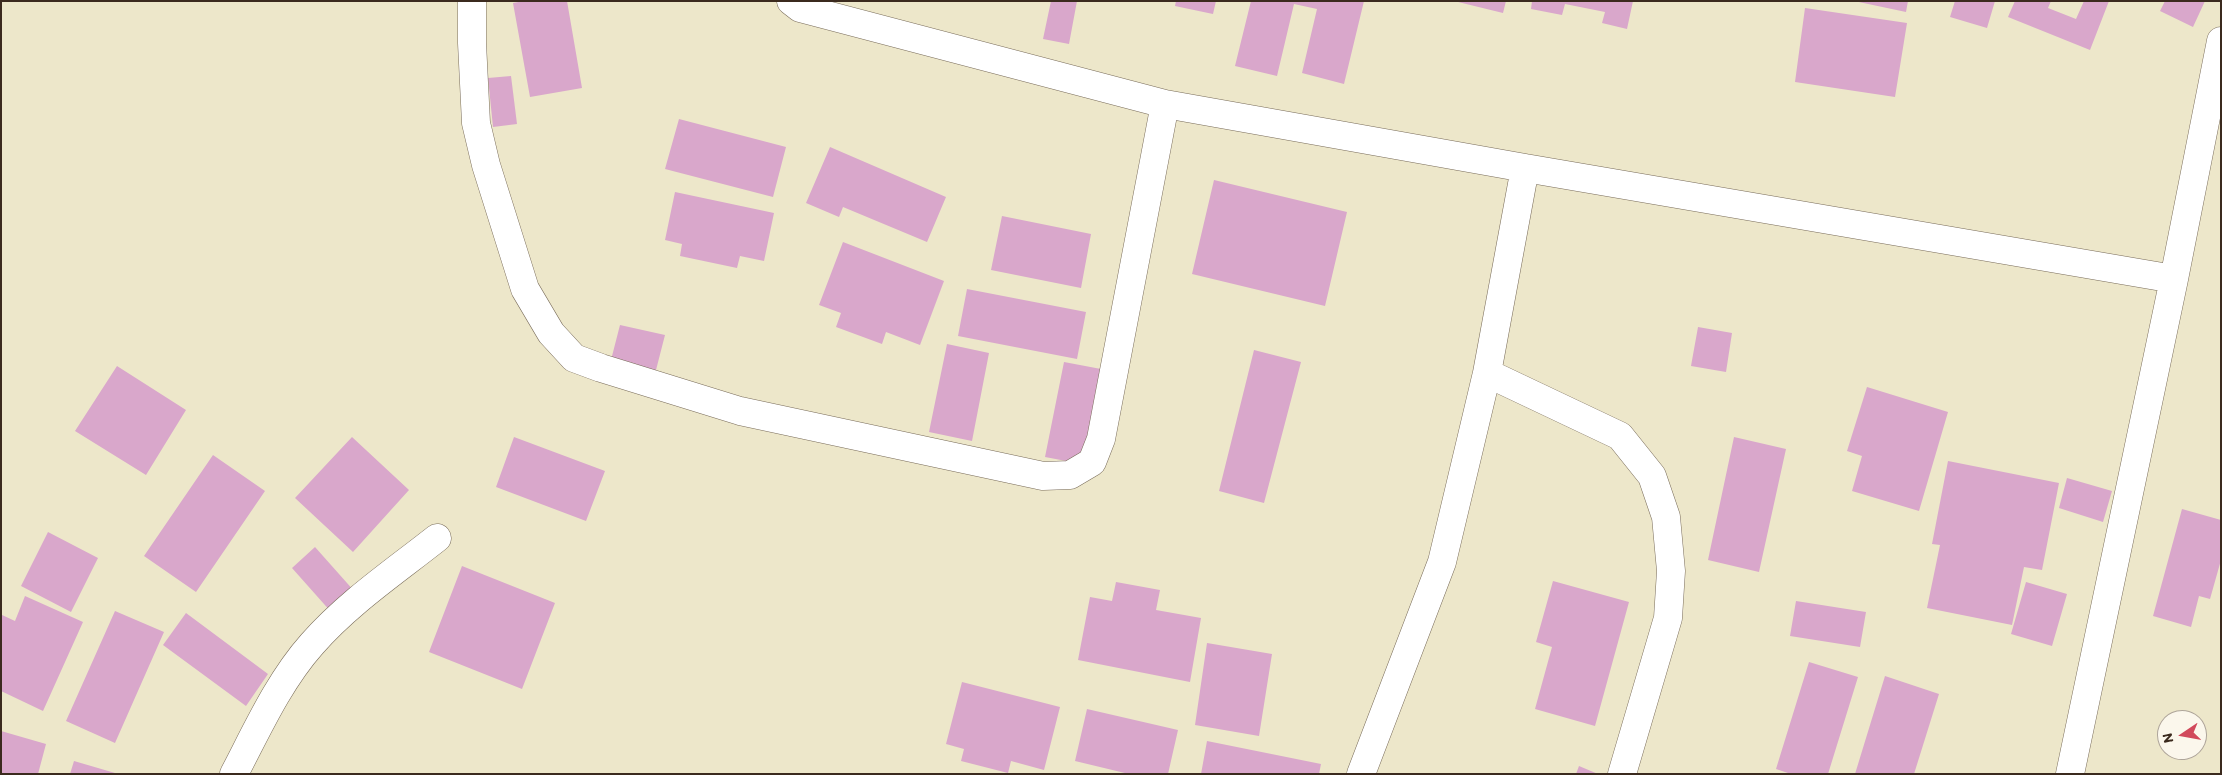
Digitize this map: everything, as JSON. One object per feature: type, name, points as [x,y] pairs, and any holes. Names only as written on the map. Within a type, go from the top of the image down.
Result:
[{"type":"street","points":[[472,1],[476,122],[486,165],[525,289],[551,333],[574,358],[740,411],[1043,476],[1070,475],[1092,462],[1101,439],[1165,104]]},
{"type":"street","points":[[791,1],[800,8],[1165,104],[1525,168],[2174,279]]},
{"type":"street","points":[[2070,774],[2174,279],[2221,41]]},
{"type":"street","points":[[1361,774],[1442,562],[1487,374],[1525,168]]},
{"type":"street","points":[[1487,374],[1620,436],[1652,476],[1666,518],[1671,571],[1668,618],[1622,774]]},
{"type":"street","points":[[234,774],[278,691],[311,644],[348,608],[437,538]]},
{"type":"building","points":[[524,1],[567,1],[582,88],[530,97],[513,3]]},
{"type":"building","points":[[1051,1],[1077,1],[1069,44],[1043,39]]},
{"type":"building","points":[[1176,1],[1216,1],[1213,14],[1175,6]]},
{"type":"building","points":[[1251,1],[1364,1],[1344,84],[1302,73],[1317,9],[1294,4],[1277,76],[1235,66]]},
{"type":"building","points":[[1454,1],[1506,1],[1503,13]]},
{"type":"building","points":[[1532,1],[1633,1],[1627,29],[1602,23],[1605,12],[1565,4],[1562,15],[1531,9]]},
{"type":"building","points":[[1854,1],[1908,1],[1906,12]]},
{"type":"building","points":[[1955,1],[1995,1],[1987,28],[1950,17]]},
{"type":"building","points":[[2015,1],[2051,1],[2048,8],[2076,19],[2084,1],[2109,1],[2090,50],[2008,17]]},
{"type":"building","points":[[2165,1],[2205,1],[2193,27],[2160,11]]},
{"type":"building","points":[[1805,8],[1907,23],[1895,97],[1795,82]]},
{"type":"building","points":[[511,76],[517,124],[493,127],[488,78]]},
{"type":"building","points":[[679,119],[786,147],[773,197],[665,169]]},
{"type":"building","points":[[830,147],[946,197],[927,242],[843,207],[839,217],[806,203]]},
{"type":"building","points":[[1214,180],[1347,212],[1325,306],[1192,274]]},
{"type":"building","points":[[675,192],[774,213],[764,261],[740,256],[737,268],[680,256],[682,244],[665,240]]},
{"type":"building","points":[[1002,216],[1091,234],[1081,288],[991,270]]},
{"type":"building","points":[[843,242],[944,281],[920,345],[886,332],[882,344],[836,327],[841,313],[819,305]]},
{"type":"building","points":[[967,289],[1086,312],[1077,359],[958,336]]},
{"type":"building","points":[[620,325],[665,335],[656,370],[611,360]]},
{"type":"building","points":[[1698,327],[1732,333],[1726,372],[1691,366]]},
{"type":"building","points":[[947,344],[989,353],[972,441],[929,432]]},
{"type":"building","points":[[1254,350],[1301,362],[1264,503],[1219,491]]},
{"type":"building","points":[[1064,362],[1101,369],[1082,464],[1045,457]]},
{"type":"building","points":[[117,366],[186,410],[146,475],[75,431]]},
{"type":"building","points":[[1867,387],[1948,412],[1919,511],[1852,491],[1862,456],[1847,451]]},
{"type":"building","points":[[352,437],[409,490],[353,552],[295,498]]},
{"type":"building","points":[[514,437],[605,471],[586,521],[496,487]]},
{"type":"building","points":[[1734,437],[1786,449],[1759,572],[1708,560]]},
{"type":"building","points":[[213,455],[265,491],[196,592],[144,556]]},
{"type":"building","points":[[1948,461],[2059,483],[2042,570],[2024,567],[2012,625],[1927,608],[1940,545],[1932,544]]},
{"type":"building","points":[[2067,478],[2112,491],[2103,522],[2059,508]]},
{"type":"building","points":[[2182,509],[2221,520],[2221,560],[2210,599],[2199,596],[2191,627],[2153,616]]},
{"type":"building","points":[[48,532],[98,558],[71,612],[21,586]]},
{"type":"building","points":[[315,547],[355,592],[332,613],[292,568]]},
{"type":"building","points":[[462,566],[555,603],[522,689],[429,652]]},
{"type":"building","points":[[1553,581],[1629,602],[1595,726],[1535,709],[1552,647],[1536,642]]},
{"type":"building","points":[[1116,582],[1160,590],[1156,610],[1201,618],[1190,682],[1078,660],[1090,597],[1112,601]]},
{"type":"building","points":[[2026,582],[2067,594],[2052,646],[2011,634]]},
{"type":"building","points":[[25,596],[83,622],[43,711],[1,691],[1,617],[2,615],[15,621]]},
{"type":"building","points":[[1796,601],[1866,612],[1860,647],[1790,636]]},
{"type":"building","points":[[115,611],[164,632],[115,743],[66,721]]},
{"type":"building","points":[[186,613],[268,674],[246,706],[163,645]]},
{"type":"building","points":[[1207,643],[1272,654],[1259,736],[1195,725]]},
{"type":"building","points":[[1809,662],[1858,677],[1828,774],[1791,774],[1776,769]]},
{"type":"building","points":[[1885,676],[1939,694],[1914,774],[1855,774]]},
{"type":"building","points":[[962,682],[1060,707],[1044,770],[1011,761],[1008,773],[961,761],[964,749],[946,744]]},
{"type":"building","points":[[1087,709],[1178,730],[1168,774],[1129,774],[1075,761]]},
{"type":"building","points":[[1,731],[46,744],[38,774],[1,774]]},
{"type":"building","points":[[1207,741],[1321,764],[1319,774],[1201,774]]},
{"type":"building","points":[[74,761],[115,773],[115,774],[70,774]]},
{"type":"building","points":[[1579,766],[1598,774],[1576,774]]}]
